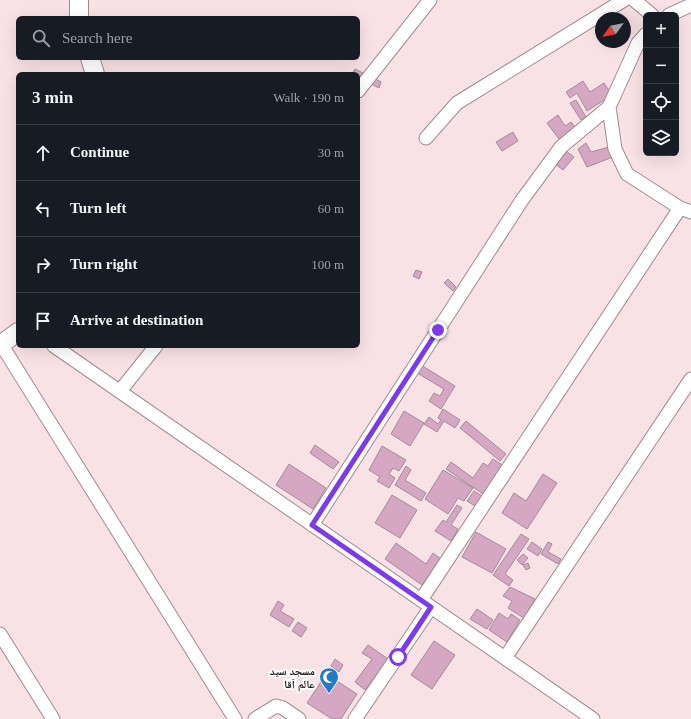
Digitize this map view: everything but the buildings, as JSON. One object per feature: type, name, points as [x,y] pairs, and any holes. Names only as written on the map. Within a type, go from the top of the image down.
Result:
[{"type":"street","points":[[79,0],[79,16]]},
{"type":"street","points":[[360,88],[430,0]]},
{"type":"street","points":[[426,138],[457,103],[624,0]]},
{"type":"street","points":[[634,0],[648,12]]},
{"type":"street","points":[[676,12],[691,5]]},
{"type":"street","points":[[312,525],[522,200],[561,147],[609,107],[638,43],[643,37]]},
{"type":"street","points":[[91,60],[94,72]]},
{"type":"street","points":[[355,719],[426,603],[685,210],[627,174],[615,149],[609,107]]},
{"type":"street","points":[[16,333],[0,344],[235,719]]},
{"type":"street","points":[[57,348],[593,719]]},
{"type":"street","points":[[120,391],[154,348]]},
{"type":"street","points":[[505,658],[691,379]]},
{"type":"street","points":[[0,634],[53,719]]},
{"type":"street","points":[[255,719],[276,706],[283,708],[299,719]]},
{"type":"place","name":"مسجد سید عالم آقا","points":[[329,694]]},
{"type":"route","points":[[398,657],[431,607],[312,525],[438,330]]}]
